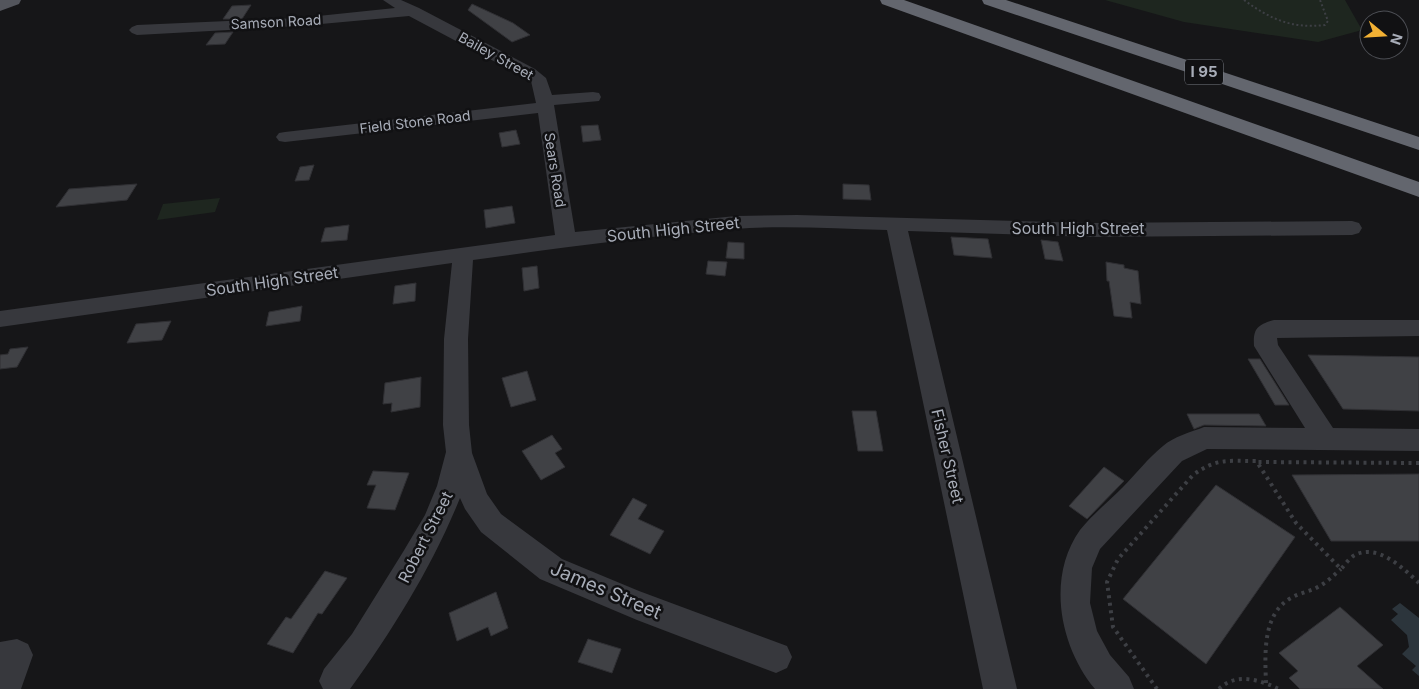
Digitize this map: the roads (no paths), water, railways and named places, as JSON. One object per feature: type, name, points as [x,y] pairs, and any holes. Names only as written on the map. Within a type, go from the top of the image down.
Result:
[{"type":"highway","name":"I 95","points":[[888,0],[1419,190]]},
{"type":"highway","name":"I 95","points":[[990,0],[1419,144]]},
{"type":"highway","points":[[1278,139],[1419,204]]},
{"type":"main road","points":[[0,6],[13,0]]},
{"type":"street","name":"Bailey Street","points":[[390,0],[538,78],[542,86],[544,104],[593,97]]},
{"type":"street","name":"Samson Road","points":[[137,30],[299,22],[414,11]]},
{"type":"street","name":"Field Stone Road","points":[[285,137],[544,104]]},
{"type":"street","name":"Sears Road","points":[[544,104],[566,240]]},
{"type":"street","name":"South High Street","points":[[0,319],[566,240],[736,222],[797,221],[1091,230],[1352,228]]},
{"type":"street","name":"Fisher Street","points":[[896,224],[1000,689]]},
{"type":"street","name":"Robert Street","points":[[336,681],[363,645],[414,562],[436,522],[451,486],[459,452],[456,425],[456,339],[463,255]]},
{"type":"street","points":[[1326,439],[1266,346],[1265,334],[1274,328],[1419,328]]},
{"type":"street","points":[[1117,689],[1098,667],[1082,635],[1075,602],[1077,568],[1090,540],[1173,453],[1204,438],[1250,450],[1326,439],[1419,440]]},
{"type":"street","name":"James Street","points":[[459,452],[475,500],[491,523],[551,569],[637,605],[776,657]]},
{"type":"street","points":[[0,658],[17,655],[4,689]]}]
